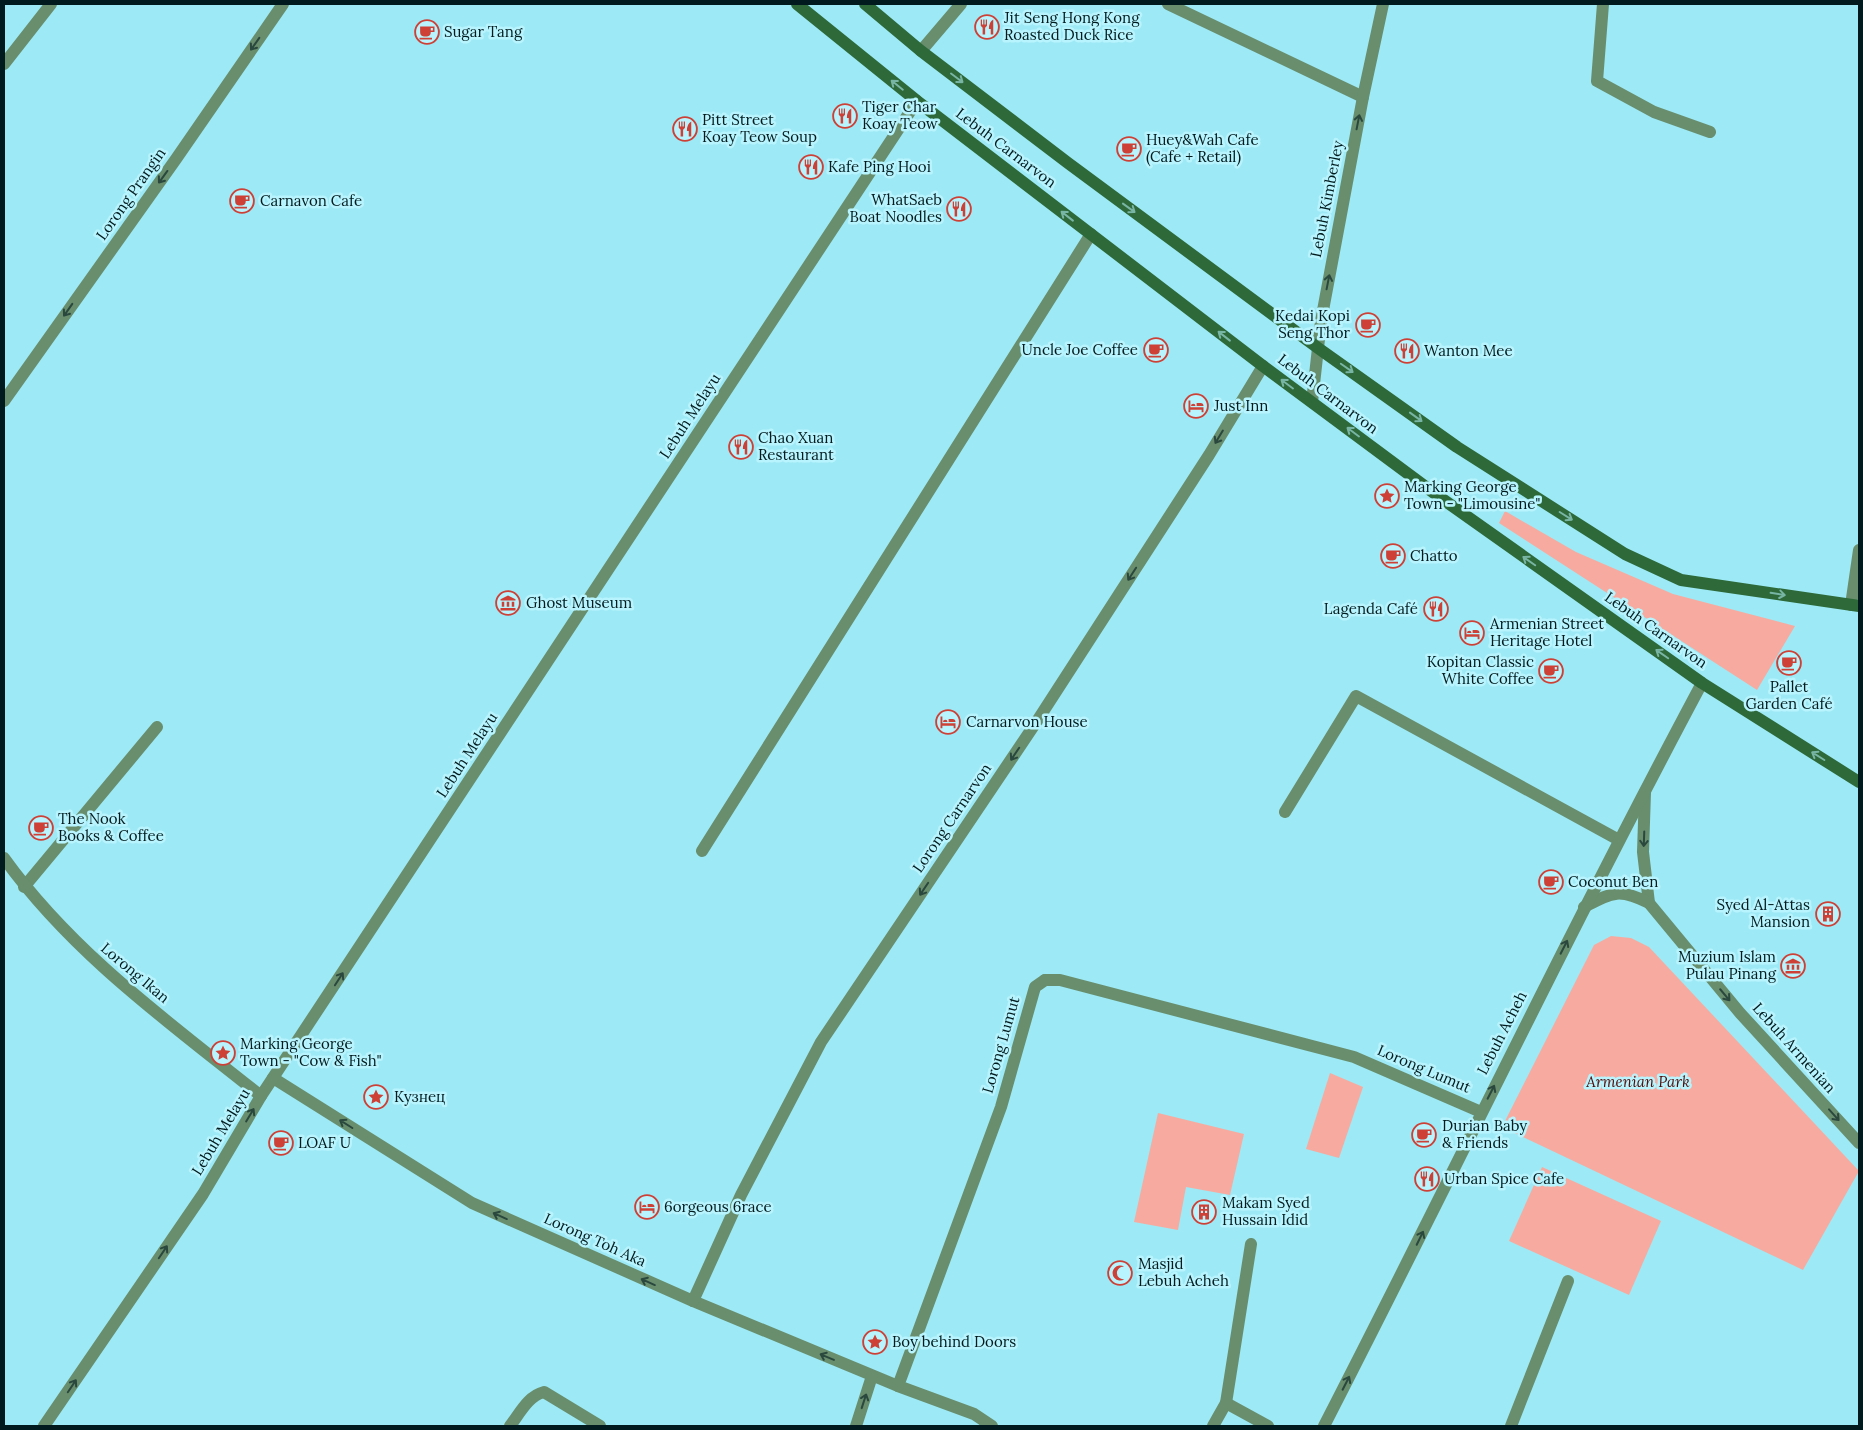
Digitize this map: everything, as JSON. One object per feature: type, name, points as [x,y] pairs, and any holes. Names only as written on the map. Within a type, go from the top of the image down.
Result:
[{"type":"main road","name":"Lebuh Carnarvon","points":[[797,4],[917,101],[1090,234],[1434,493],[1702,683],[1859,782]]},
{"type":"main road","name":"Lebuh Carnarvon","points":[[865,4],[921,51],[1068,163],[1318,348],[1457,447],[1625,554],[1682,580],[1855,606]]},
{"type":"street","points":[[4,64],[51,4]]},
{"type":"street","name":"Lorong Prangin","points":[[4,401],[283,4]]},
{"type":"street","points":[[921,51],[960,4]]},
{"type":"street","points":[[1168,4],[1363,96]]},
{"type":"street","name":"Lebuh Kimberley","points":[[1312,402],[1321,321],[1363,96],[1383,4]]},
{"type":"street","points":[[1603,4],[1597,81],[1654,112],[1710,132]]},
{"type":"street","name":"Lebuh Melayu","points":[[44,1426],[203,1194],[261,1096],[917,101]]},
{"type":"street","points":[[702,851],[1090,234]]},
{"type":"street","name":"Lorong Carnarvon","points":[[693,1302],[741,1195],[821,1042],[1039,718],[1209,455],[1263,366]]},
{"type":"street","points":[[1855,606],[1859,550]]},
{"type":"street","name":"Lebuh Acheh","points":[[1324,1426],[1417,1245],[1481,1112],[1584,907],[1702,683]]},
{"type":"street","points":[[1285,812],[1356,696],[1506,780],[1619,840]]},
{"type":"street","points":[[24,887],[157,727]]},
{"type":"street","points":[[1645,790],[1643,852],[1649,903]]},
{"type":"street","name":"Lorong Ikan","points":[[4,858],[24,887],[95,962],[261,1096]]},
{"type":"street","name":"Lebuh Armenian","points":[[1584,907],[1608,894],[1629,893],[1649,903],[1740,1013],[1859,1143]]},
{"type":"street","name":"Lorong Lumut","points":[[898,1386],[1001,1106],[1035,987],[1045,980],[1060,980],[1354,1056],[1481,1112]]},
{"type":"street","name":"Lorong Toh Aka","points":[[274,1078],[472,1203],[693,1302],[872,1376]]},
{"type":"street","points":[[1213,1426],[1226,1403],[1250,1244]]},
{"type":"street","points":[[1511,1426],[1568,1281]]},
{"type":"street","points":[[856,1426],[872,1376],[974,1414],[992,1426]]},
{"type":"street","points":[[510,1426],[530,1399],[536,1394],[544,1392],[600,1426]]},
{"type":"street","points":[[1226,1403],[1268,1426]]},
{"type":"green space","points":[[1505,511],[1576,552],[1673,594],[1795,626],[1757,690],[1499,523]]},
{"type":"green space","name":"Armenian Park","points":[[1611,936],[1631,938],[1649,947],[1859,1171],[1803,1270],[1502,1127],[1594,945]]},
{"type":"green space","points":[[1330,1073],[1363,1087],[1339,1158],[1306,1149]]},
{"type":"green space","points":[[1158,1113],[1244,1134],[1230,1195],[1186,1187],[1178,1230],[1134,1222]]},
{"type":"green space","points":[[1542,1167],[1661,1221],[1629,1295],[1509,1241]]},
{"type":"place","name":"Jit Seng Hong Kong Roasted Duck Rice","points":[[987,27]]},
{"type":"place","name":"Sugar Tang","points":[[427,32]]},
{"type":"place","name":"Tiger Char Koay Teow","points":[[845,116]]},
{"type":"place","name":"Pitt Street Koay Teow Soup","points":[[685,129]]},
{"type":"place","name":"Huey&Wah Cafe (Cafe + Retail)","points":[[1129,149]]},
{"type":"place","name":"Kafe Ping Hooi","points":[[811,167]]},
{"type":"place","name":"Carnavon Cafe","points":[[242,201]]},
{"type":"place","name":"WhatSaeb Boat Noodles","points":[[959,209]]},
{"type":"place","name":"Kedai Kopi Seng Thor","points":[[1368,325]]},
{"type":"place","name":"Uncle Joe Coffee","points":[[1156,350]]},
{"type":"place","name":"Wanton Mee","points":[[1407,351]]},
{"type":"place","name":"Just Inn","points":[[1196,406]]},
{"type":"place","name":"Chao Xuan Restaurant","points":[[741,447]]},
{"type":"place","name":"Marking George Town - \"Limousine\"","points":[[1387,496]]},
{"type":"place","name":"Chatto","points":[[1393,556]]},
{"type":"place","name":"Ghost Museum","points":[[508,603]]},
{"type":"place","name":"Lagenda Café","points":[[1436,609]]},
{"type":"place","name":"Armenian Street Heritage Hotel","points":[[1472,633]]},
{"type":"place","name":"Pallet Garden Café","points":[[1789,663]]},
{"type":"place","name":"Kopitan Classic White Coffee","points":[[1551,671]]},
{"type":"place","name":"Carnarvon House","points":[[948,722]]},
{"type":"place","name":"The Nook Books & Coffee","points":[[41,828]]},
{"type":"place","name":"Coconut Ben","points":[[1551,882]]},
{"type":"place","name":"Syed Al-Attas Mansion","points":[[1828,914]]},
{"type":"place","name":"Muzium Islam Pulau Pinang","points":[[1793,966]]},
{"type":"place","name":"Marking George Town - \"Cow & Fish\"","points":[[223,1053]]},
{"type":"place","name":"Кузнец","points":[[376,1097]]},
{"type":"place","name":"Durian Baby & Friends","points":[[1424,1135]]},
{"type":"place","name":"LOAF U","points":[[281,1143]]},
{"type":"place","name":"Urban Spice Cafe","points":[[1427,1179]]},
{"type":"place","name":"6orgeous 6race","points":[[647,1207]]},
{"type":"place","name":"Makam Syed Hussain Idid","points":[[1204,1212]]},
{"type":"place","name":"Masjid Lebuh Acheh","points":[[1120,1273]]},
{"type":"place","name":"Boy behind Doors","points":[[875,1342]]}]
